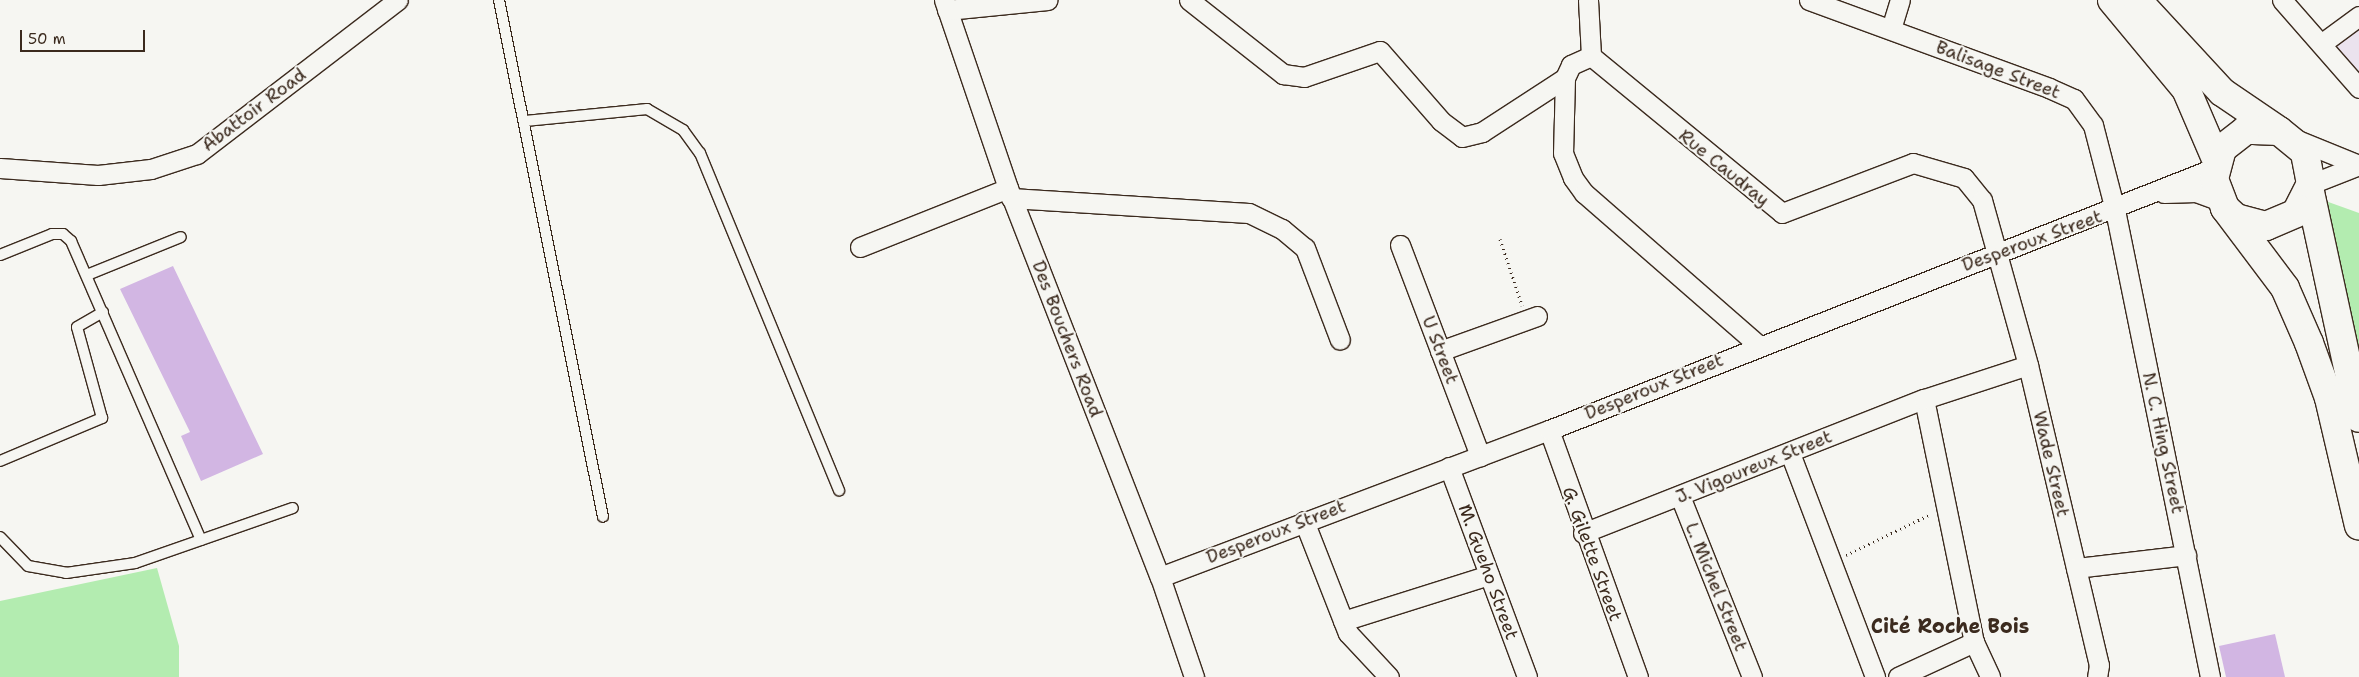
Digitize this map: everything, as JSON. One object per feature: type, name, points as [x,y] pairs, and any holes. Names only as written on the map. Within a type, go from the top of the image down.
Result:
[{"type":"main road","points":[[2112,0],[2186,89],[2216,163],[2223,204],[2285,288],[2309,343],[2329,398],[2359,526]]},
{"type":"main road","points":[[2137,0],[2222,92],[2286,135],[2308,159],[2311,188],[2359,418]]},
{"type":"main road","points":[[2216,163],[2233,138],[2246,130],[2286,135]]},
{"type":"main road","points":[[2223,204],[2236,218],[2266,226],[2296,213],[2311,188]]},
{"type":"street","name":"Abattoir Road","points":[[0,168],[98,174],[151,169],[197,154],[398,0]]},
{"type":"street","points":[[946,5],[1048,0]]},
{"type":"street","points":[[1189,0],[1282,74],[1304,77],[1380,51],[1441,121],[1462,137],[1482,132],[1565,78]]},
{"type":"street","points":[[1588,0],[1591,56],[1571,65],[1565,78],[1563,153],[1584,193],[1758,345]]},
{"type":"street","name":"Balisage Street","points":[[1809,0],[1838,5],[1891,29],[2074,100],[2093,126],[2115,210]]},
{"type":"street","points":[[1891,29],[1900,0]]},
{"type":"street","points":[[2282,0],[2359,88]]},
{"type":"street","name":"Des Bouchers Road","points":[[946,5],[1010,193],[1160,577],[1194,677]]},
{"type":"street","points":[[2321,44],[2359,16]]},
{"type":"street","name":"Rue Caudray","points":[[1591,56],[1782,213],[1913,163],[1964,178],[1982,200],[2000,252]]},
{"type":"street","points":[[2286,135],[2359,165]]},
{"type":"street","name":"Desperoux Street","points":[[1160,577],[1549,430],[1758,345],[2115,210],[2216,163]]},
{"type":"street","points":[[2311,188],[2359,165]]},
{"type":"street","points":[[2148,195],[2196,192],[2223,204]]},
{"type":"street","points":[[860,247],[1010,193],[1249,213],[1282,229],[1305,248],[1340,340]]},
{"type":"street","name":"N. C. Hing Street","points":[[2115,210],[2210,677]]},
{"type":"street","name":"U Street","points":[[1400,245],[1480,456]]},
{"type":"street","name":"Wade Street","points":[[2000,252],[2099,666],[2097,677]]},
{"type":"street","points":[[1440,351],[1532,318]]},
{"type":"street","name":"J. Vigoureux Street","points":[[1583,533],[1924,399],[2028,364]]},
{"type":"street","points":[[1924,399],[1974,642],[1990,677]]},
{"type":"street","name":"G. Gilette Street","points":[[1549,430],[1583,533],[1638,677]]},
{"type":"street","points":[[1790,453],[1875,677]]},
{"type":"street","name":"M. Gueho Street","points":[[1449,467],[1527,677]]},
{"type":"street","name":"L. Michel Street","points":[[1680,496],[1752,677]]},
{"type":"street","points":[[1304,521],[1348,633],[1389,677]]},
{"type":"street","points":[[2076,568],[2186,556]]},
{"type":"street","points":[[1344,621],[1489,575]]},
{"type":"street","points":[[1898,677],[1974,642]]},
{"type":"lane","points":[[499,0],[525,120],[602,517]]},
{"type":"lane","points":[[525,120],[647,109],[683,130],[700,153],[839,490]]},
{"type":"lane","points":[[0,254],[59,233],[71,241],[201,540]]},
{"type":"lane","points":[[87,275],[181,237]]},
{"type":"lane","points":[[0,461],[102,418],[77,327],[103,312]]},
{"type":"lane","points":[[0,537],[28,566],[66,572],[135,563],[293,508]]},
{"type":"path","points":[[1500,239],[1532,318]]},
{"type":"path","points":[[1831,561],[1872,546],[1876,538],[1946,508]]},
{"type":"shaded area","points":[[2359,12],[2359,96],[2316,45]]},
{"type":"green space","points":[[2320,199],[2359,213],[2359,375]]},
{"type":"green space","points":[[157,568],[179,646],[179,677],[0,677],[0,601]]},
{"type":"building","points":[[173,266],[263,454],[201,481],[181,436],[190,432],[120,289]]},
{"type":"building","points":[[2275,634],[2285,677],[2226,677],[2219,646]]},
{"type":"district","name":"Cité Roche Bois","points":[[1950,626]]}]
